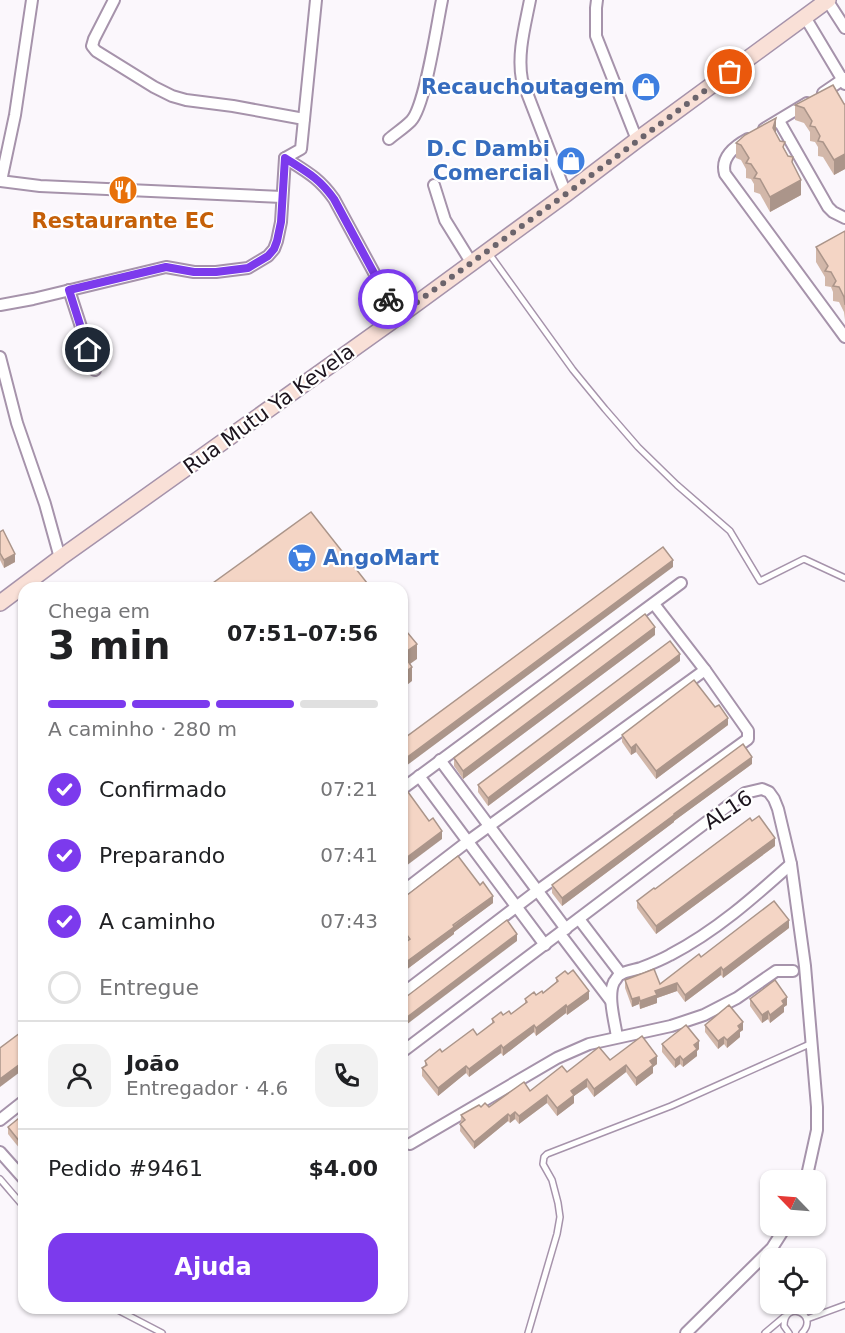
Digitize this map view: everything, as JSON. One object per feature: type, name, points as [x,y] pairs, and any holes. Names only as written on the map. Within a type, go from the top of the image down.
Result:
[{"type":"main road","name":"Rua Mutu Ya Kevela","points":[[27,582],[487,252],[827,0]]},
{"type":"main road","name":"Rua Mutu Ya Kevela","points":[[1,601],[18,589]]},
{"type":"street","points":[[32,0],[15,115],[0,181],[40,186],[282,197]]},
{"type":"street","points":[[114,0],[94,39],[92,46],[96,51],[172,96],[304,119]]},
{"type":"street","points":[[285,158],[301,148],[316,0]]},
{"type":"street","points":[[389,139],[412,120],[417,109],[429,68],[442,0]]},
{"type":"street","points":[[530,0],[521,52],[522,80],[566,194]]},
{"type":"street","points":[[597,0],[596,36],[637,140]]},
{"type":"street","points":[[827,0],[845,28]]},
{"type":"street","points":[[805,17],[844,80],[740,144],[725,159],[723,168],[725,174],[845,337]]},
{"type":"street","points":[[778,121],[828,207],[845,218]]},
{"type":"street","points":[[0,305],[166,267],[194,272],[248,268],[268,256],[274,249],[281,222],[285,158]]},
{"type":"street","points":[[285,158],[324,185],[334,199],[398,316]]},
{"type":"street","points":[[434,185],[445,220],[471,262]]},
{"type":"street","points":[[69,290],[95,370]]},
{"type":"street","points":[[0,357],[17,423],[45,504],[60,558]]},
{"type":"street","points":[[408,784],[681,583]]},
{"type":"street","points":[[408,989],[537,891],[747,739],[748,731],[654,604]]},
{"type":"street","points":[[408,887],[488,826],[705,670]]},
{"type":"street","points":[[440,760],[537,891],[611,1001]]},
{"type":"street","points":[[419,776],[545,945]]},
{"type":"street","name":"AL16","points":[[408,1048],[745,793],[762,789],[769,792],[778,809],[790,864],[805,966],[817,1130],[808,1170]]},
{"type":"street","points":[[617,1036],[611,1001],[614,981],[621,974],[665,958],[691,944],[743,906],[790,864]]},
{"type":"street","points":[[579,919],[621,974]]},
{"type":"street","points":[[410,1144],[558,1058],[589,1044],[617,1036],[671,1026],[704,1015],[737,998],[776,971],[793,971]]},
{"type":"street","points":[[0,1120],[18,1106]]},
{"type":"street","points":[[0,1152],[18,1172]]},
{"type":"street","points":[[686,1333],[772,1248],[780,1236]]},
{"type":"lane","points":[[487,252],[573,370],[605,409],[638,447],[730,531],[760,581],[804,559],[845,578]]},
{"type":"lane","points":[[528,1333],[560,1217],[552,1180],[543,1164],[544,1157],[671,1106],[812,1044]]},
{"type":"lane","points":[[0,1179],[18,1200]]},
{"type":"lane","points":[[807,1319],[845,1305]]},
{"type":"lane","points":[[765,1333],[786,1315],[796,1311],[807,1319],[802,1333]]},
{"type":"lane","points":[[126,1314],[162,1333]]},
{"type":"lane","points":[[786,1315],[783,1326],[789,1333]]},
{"type":"building","points":[[833,85],[845,104],[845,154],[834,160],[823,142],[818,141],[820,136],[815,127],[810,126],[812,121],[804,108],[795,105]]},
{"type":"building","points":[[776,118],[773,128],[780,141],[785,142],[783,147],[788,156],[793,157],[792,162],[801,180],[770,197],[760,179],[754,178],[757,173],[751,164],[746,163],[749,158],[741,145],[736,143],[745,135]]},
{"type":"building","points":[[845,231],[845,305],[839,287],[833,286],[836,281],[831,272],[825,271],[828,266],[816,247]]},
{"type":"building","name":"AngoMart","points":[[311,512],[366,582],[214,582]]},
{"type":"building","points":[[3,530],[15,554],[4,560],[0,553],[0,532]]},
{"type":"building","points":[[663,547],[673,560],[408,757],[408,736]]},
{"type":"building","points":[[645,614],[655,627],[463,771],[454,758]]},
{"type":"building","points":[[408,633],[417,644],[408,650]]},
{"type":"building","points":[[670,641],[680,654],[488,798],[478,785]]},
{"type":"building","points":[[694,680],[715,707],[719,705],[728,718],[656,771],[636,744],[631,748],[622,735]]},
{"type":"building","points":[[743,744],[752,757],[562,898],[552,885]]},
{"type":"building","points":[[408,792],[429,821],[433,818],[442,831],[408,856]]},
{"type":"building","points":[[759,816],[775,838],[656,926],[637,901],[750,818],[752,821]]},
{"type":"building","points":[[458,856],[480,885],[483,882],[493,896],[408,961],[408,940],[410,939],[408,936],[408,894]]},
{"type":"building","points":[[774,901],[789,920],[723,970],[721,967],[685,995],[677,983],[655,991],[657,995],[640,1001],[639,997],[632,999],[625,980],[654,969],[660,984],[699,954],[701,957]]},
{"type":"building","points":[[507,920],[517,934],[408,1016],[408,995]]},
{"type":"building","points":[[573,970],[589,991],[536,1028],[534,1025],[503,1048],[501,1045],[469,1069],[466,1066],[438,1088],[422,1068],[427,1065],[425,1061],[440,1049],[442,1052],[473,1029],[477,1035],[494,1022],[492,1019],[501,1012],[503,1015],[509,1011],[511,1014],[527,1002],[525,999],[534,992],[536,995],[542,991],[543,993],[558,981],[556,978],[565,971],[568,974]]},
{"type":"building","points":[[775,980],[787,997],[782,1001],[784,1004],[770,1015],[768,1011],[762,1015],[750,999]]},
{"type":"building","points":[[729,1005],[743,1022],[738,1026],[740,1029],[727,1040],[724,1037],[718,1041],[705,1025]]},
{"type":"building","points":[[686,1025],[699,1041],[694,1045],[697,1049],[683,1060],[680,1056],[675,1060],[662,1044]]},
{"type":"building","points":[[18,1034],[18,1066],[0,1079],[0,1048]]},
{"type":"building","points":[[642,1036],[657,1056],[650,1061],[653,1065],[636,1078],[626,1065],[594,1089],[587,1079],[571,1091],[574,1095],[557,1108],[547,1095],[519,1116],[515,1112],[510,1116],[508,1114],[474,1142],[460,1124],[465,1120],[461,1115],[485,1103],[489,1107],[524,1082],[530,1091],[562,1066],[567,1072],[599,1047],[610,1060]]},
{"type":"building","points":[[18,1119],[18,1140],[8,1127]]},
{"type":"way so far","points":[[388,299],[398,316],[730,72]]},
{"type":"place","name":"Recauchoutagem","points":[[646,87]]},
{"type":"place","name":"D.C Dambi Comercial","points":[[571,161]]},
{"type":"place","name":"Restaurante EC","points":[[123,190]]},
{"type":"place","name":"AngoMart","points":[[302,558]]},
{"type":"route","points":[[88,350],[69,290],[166,267],[194,272],[248,268],[268,256],[274,249],[281,222],[285,158],[324,185],[334,199],[388,299]]}]
